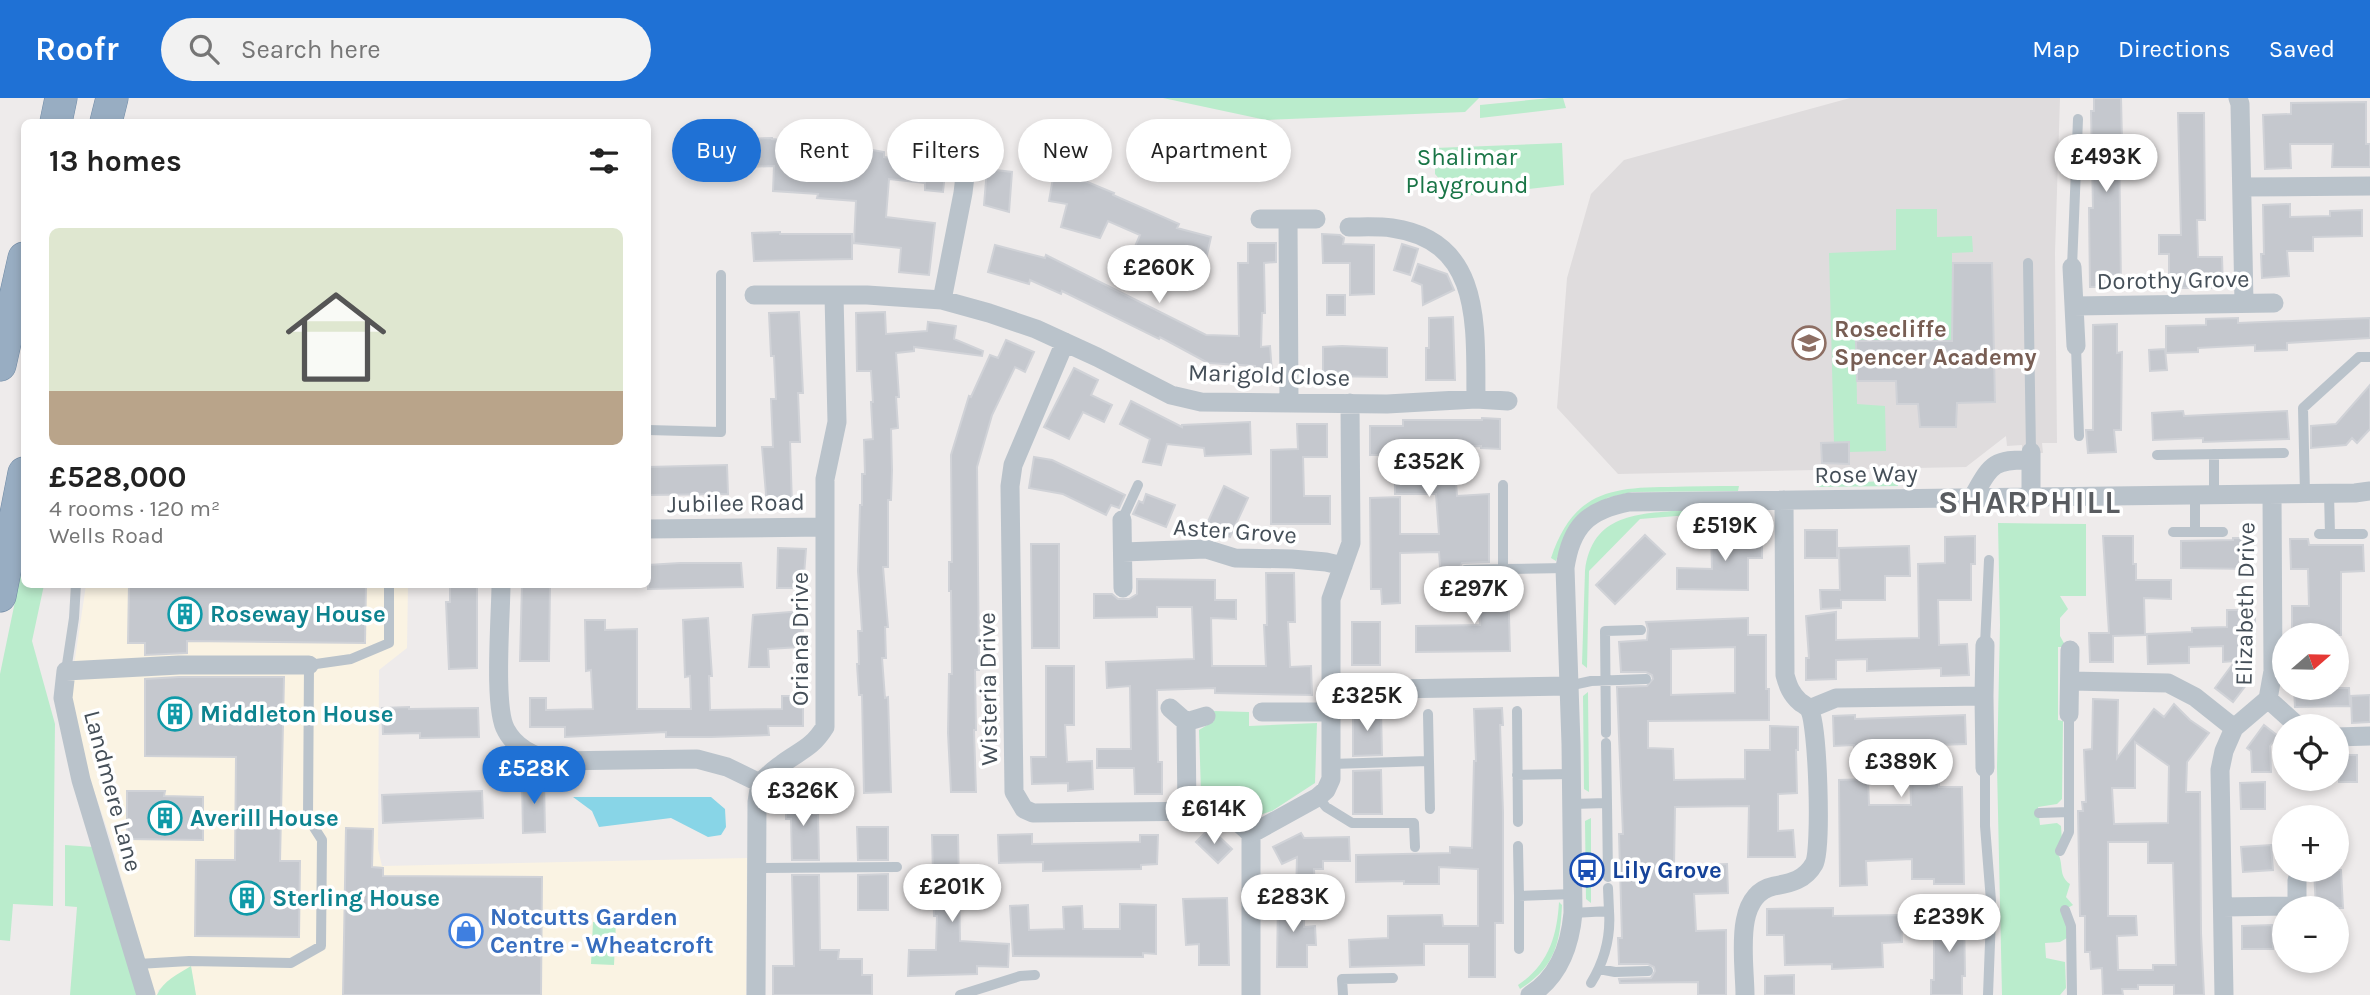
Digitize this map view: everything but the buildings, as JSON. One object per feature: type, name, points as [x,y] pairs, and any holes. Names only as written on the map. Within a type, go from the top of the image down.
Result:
[{"type":"highway","points":[[57,119],[61,98]]},
{"type":"highway","points":[[107,119],[112,98]]},
{"type":"highway","points":[[0,365],[21,271]]},
{"type":"highway","points":[[0,596],[21,488]]},
{"type":"street","points":[[2238,98],[2244,303]]},
{"type":"street","points":[[942,300],[964,182]]},
{"type":"street","points":[[2242,187],[2370,186]]},
{"type":"street","points":[[1260,219],[1317,219]]},
{"type":"street","points":[[1288,219],[1289,403]]},
{"type":"street","points":[[1349,227],[1390,227],[1407,230],[1430,241],[1451,257],[1466,279],[1473,315],[1476,399]]},
{"type":"street","name":"Dorothy Grove","points":[[2072,267],[2076,346]]},
{"type":"street","name":"Marigold Close","points":[[754,295],[834,295],[942,300],[989,313],[1065,342],[1171,395],[1201,402],[1350,403],[1476,399],[1508,401]]},
{"type":"street","name":"Oriana Drive","points":[[760,783],[782,764],[805,751],[817,740],[825,727],[825,479],[837,422],[834,295]]},
{"type":"street","name":"Dorothy Grove","points":[[2074,306],[2274,303]]},
{"type":"street","name":"Wisteria Drive","points":[[1065,342],[1013,465],[1010,486],[1014,792],[1024,809],[1033,813],[1210,811],[1238,821],[1251,834]]},
{"type":"street","points":[[1251,995],[1251,834],[1318,797],[1326,790],[1331,779],[1331,598],[1351,543],[1350,403]]},
{"type":"street","points":[[1972,498],[1997,462],[2031,456],[2031,497]]},
{"type":"street","name":"Rose Way","points":[[1542,992],[1566,953],[1573,904],[1565,568],[1567,551],[1579,526],[1589,516],[1609,506],[1629,502],[2370,491]]},
{"type":"street","name":"Elizabeth Drive","points":[[2224,995],[2220,770],[2224,751],[2234,728],[2268,699],[2273,671],[2272,494]]},
{"type":"street","points":[[1745,995],[1745,918],[1749,904],[1756,894],[1771,887],[1792,883],[1807,875],[1817,856],[1817,743],[1809,709],[1793,697],[1785,675],[1784,500]]},
{"type":"street","points":[[1122,520],[1123,589]]},
{"type":"street","name":"Jubilee Road","points":[[651,528],[825,527]]},
{"type":"street","name":"Aster Grove","points":[[1123,552],[1206,549],[1235,558],[1292,559],[1343,566]]},
{"type":"street","points":[[501,588],[499,708],[505,729],[517,744],[535,757],[554,761],[697,759],[727,767],[760,783],[757,802],[755,995]]},
{"type":"street","points":[[1984,645],[1985,768]]},
{"type":"street","points":[[2069,715],[2070,650]]},
{"type":"street","points":[[66,671],[179,665],[309,665]]},
{"type":"street","name":"Landmere Lane","points":[[66,671],[63,698],[81,780],[146,995]]},
{"type":"street","points":[[2070,681],[2168,683],[2195,697],[2234,728]]},
{"type":"street","points":[[1331,690],[1567,686]]},
{"type":"street","points":[[1809,709],[1836,698],[1984,696]]},
{"type":"street","points":[[2268,699],[2285,714]]},
{"type":"street","points":[[1170,708],[1186,722],[1187,811]]},
{"type":"street","points":[[1262,712],[1331,712]]},
{"type":"street","points":[[1186,722],[1206,716]]},
{"type":"street","points":[[2349,737],[2370,736]]},
{"type":"street","points":[[2223,907],[2272,907]]},
{"type":"lane","name":"Dorothy Grove","points":[[2072,267],[2078,119]]},
{"type":"lane","points":[[2028,263],[2031,456]]},
{"type":"lane","points":[[651,430],[721,432],[721,275]]},
{"type":"lane","name":"Dorothy Grove","points":[[2076,346],[2079,436]]},
{"type":"lane","points":[[2305,493],[2303,408],[2359,357],[2370,357]]},
{"type":"lane","points":[[2157,455],[2284,453]]},
{"type":"lane","points":[[2195,532],[2214,454]]},
{"type":"lane","points":[[1122,520],[1138,485]]},
{"type":"lane","points":[[1503,485],[1503,569]]},
{"type":"lane","points":[[2329,493],[2324,534],[2363,534]]},
{"type":"lane","points":[[2173,532],[2223,532]]},
{"type":"lane","points":[[1984,645],[1989,560]]},
{"type":"lane","points":[[1465,570],[1565,568]]},
{"type":"lane","points":[[66,671],[76,588]]},
{"type":"lane","points":[[138,964],[189,961],[291,963],[321,946],[322,840],[308,818],[309,665],[351,659],[389,643],[389,588]]},
{"type":"lane","points":[[1591,983],[1599,969],[1610,933],[1605,631],[1641,630]]},
{"type":"lane","points":[[1567,686],[1606,680],[1646,679]]},
{"type":"lane","points":[[1517,711],[1518,822]]},
{"type":"lane","points":[[1428,713],[1430,809]]},
{"type":"lane","points":[[2060,851],[2068,832],[2069,715]]},
{"type":"lane","points":[[1331,764],[1428,761]]},
{"type":"lane","points":[[1985,768],[1985,826],[1991,901]]},
{"type":"lane","points":[[1517,775],[1572,774]]},
{"type":"lane","points":[[1318,797],[1326,807],[1352,823],[1414,823],[1415,847]]},
{"type":"lane","points":[[1572,804],[1607,803]]},
{"type":"lane","points":[[2039,813],[2069,812]]},
{"type":"lane","points":[[1518,846],[1519,949]]},
{"type":"lane","points":[[757,868],[897,867]]},
{"type":"lane","points":[[1519,896],[1609,911]]},
{"type":"lane","points":[[2065,910],[2071,926],[2072,995]]},
{"type":"lane","points":[[1988,995],[1991,917]]},
{"type":"lane","points":[[1599,969],[1615,972],[1648,971]]},
{"type":"lane","points":[[960,995],[1020,976],[1035,975]]},
{"type":"lane","points":[[1343,995],[1342,979],[1393,978]]},
{"type":"shaded area","name":"Rosecliffe Spencer Academy","points":[[1850,98],[2060,98],[2055,253],[2057,443],[2042,443],[2043,453],[2022,452],[2022,445],[2007,446],[2006,436],[1966,467],[1618,474],[1557,408],[1567,278],[1591,194],[1624,160]]},
{"type":"shaded area","points":[[86,588],[408,588],[407,648],[379,670],[378,849],[382,866],[747,858],[746,995],[196,995],[191,967],[154,995],[110,837],[74,733],[70,692]]},
{"type":"green space","points":[[1163,98],[1479,98],[1465,112],[1261,119]]},
{"type":"green space","points":[[1563,98],[1566,108],[1480,118],[1480,105]]},
{"type":"green space","name":"Shalimar Playground","points":[[1562,143],[1564,185],[1455,197],[1435,174],[1435,148]]},
{"type":"green space","points":[[1896,209],[1937,209],[1937,237],[1972,236],[1973,252],[1952,253],[1952,341],[1856,341],[1857,404],[1885,406],[1886,451],[1849,452],[1849,442],[1834,443],[1829,253],[1896,250]]},
{"type":"green space","points":[[1898,481],[1898,486],[1816,487],[1815,483]]},
{"type":"green space","points":[[1739,486],[1738,491],[1632,492],[1607,498],[1566,533],[1556,561],[1551,558],[1570,520],[1594,499],[1627,489],[1646,487]]},
{"type":"green space","points":[[1685,510],[1689,515],[1640,519],[1589,571],[1587,668],[1582,664],[1585,571],[1589,552],[1597,538],[1607,527],[1620,520],[1651,513]]},
{"type":"green space","points":[[1998,523],[2086,524],[2086,596],[2060,596],[2068,609],[2060,618],[2060,636],[2065,647],[2058,647],[2058,720],[2063,721],[2062,799],[2057,804],[2038,807],[2040,825],[2057,823],[2061,826],[2062,841],[2058,854],[2064,877],[2070,884],[2066,897],[2073,905],[2062,911],[2066,918],[2067,938],[2060,942],[2045,943],[2046,958],[2065,962],[2066,988],[2060,995],[2002,995],[1997,767],[2000,625]]},
{"type":"green space","points":[[21,572],[21,588],[43,588],[32,641],[55,724],[53,906],[13,904],[10,941],[0,940],[0,674]]},
{"type":"green space","points":[[1588,692],[1589,792],[1584,789],[1583,696]]},
{"type":"green space","points":[[1213,711],[1249,712],[1249,726],[1317,723],[1315,783],[1272,811],[1256,816],[1229,802],[1205,795],[1201,792],[1199,730],[1214,721]]},
{"type":"green space","points":[[1591,818],[1591,903],[1586,899],[1585,821]]},
{"type":"green space","points":[[65,845],[94,847],[140,995],[70,995],[77,907],[65,906]]},
{"type":"green space","points":[[1559,902],[1562,905],[1560,931],[1553,953],[1541,972],[1520,989],[1518,985],[1537,969],[1549,949],[1556,927]]},
{"type":"green space","points":[[593,922],[616,922],[614,965],[591,964]]},
{"type":"green space","points":[[191,966],[196,995],[157,995],[167,982]]},
{"type":"water","points":[[573,797],[711,797],[725,809],[726,827],[721,835],[708,837],[671,818],[599,827],[592,811]]},
{"type":"place","name":"Rosecliffe Spencer Academy","points":[[1809,343]]},
{"type":"place","name":"Roseway House","points":[[185,614]]},
{"type":"place","name":"Middleton House","points":[[175,714]]},
{"type":"place","name":"Averill House","points":[[165,818]]},
{"type":"place","name":"Lily Grove","points":[[1587,870]]},
{"type":"place","name":"Sterling House","points":[[247,898]]},
{"type":"place","name":"Notcutts Garden Centre - Wheatcroft","points":[[466,931]]},
{"type":"district","name":"SHARPHILL","points":[[2030,502]]}]
